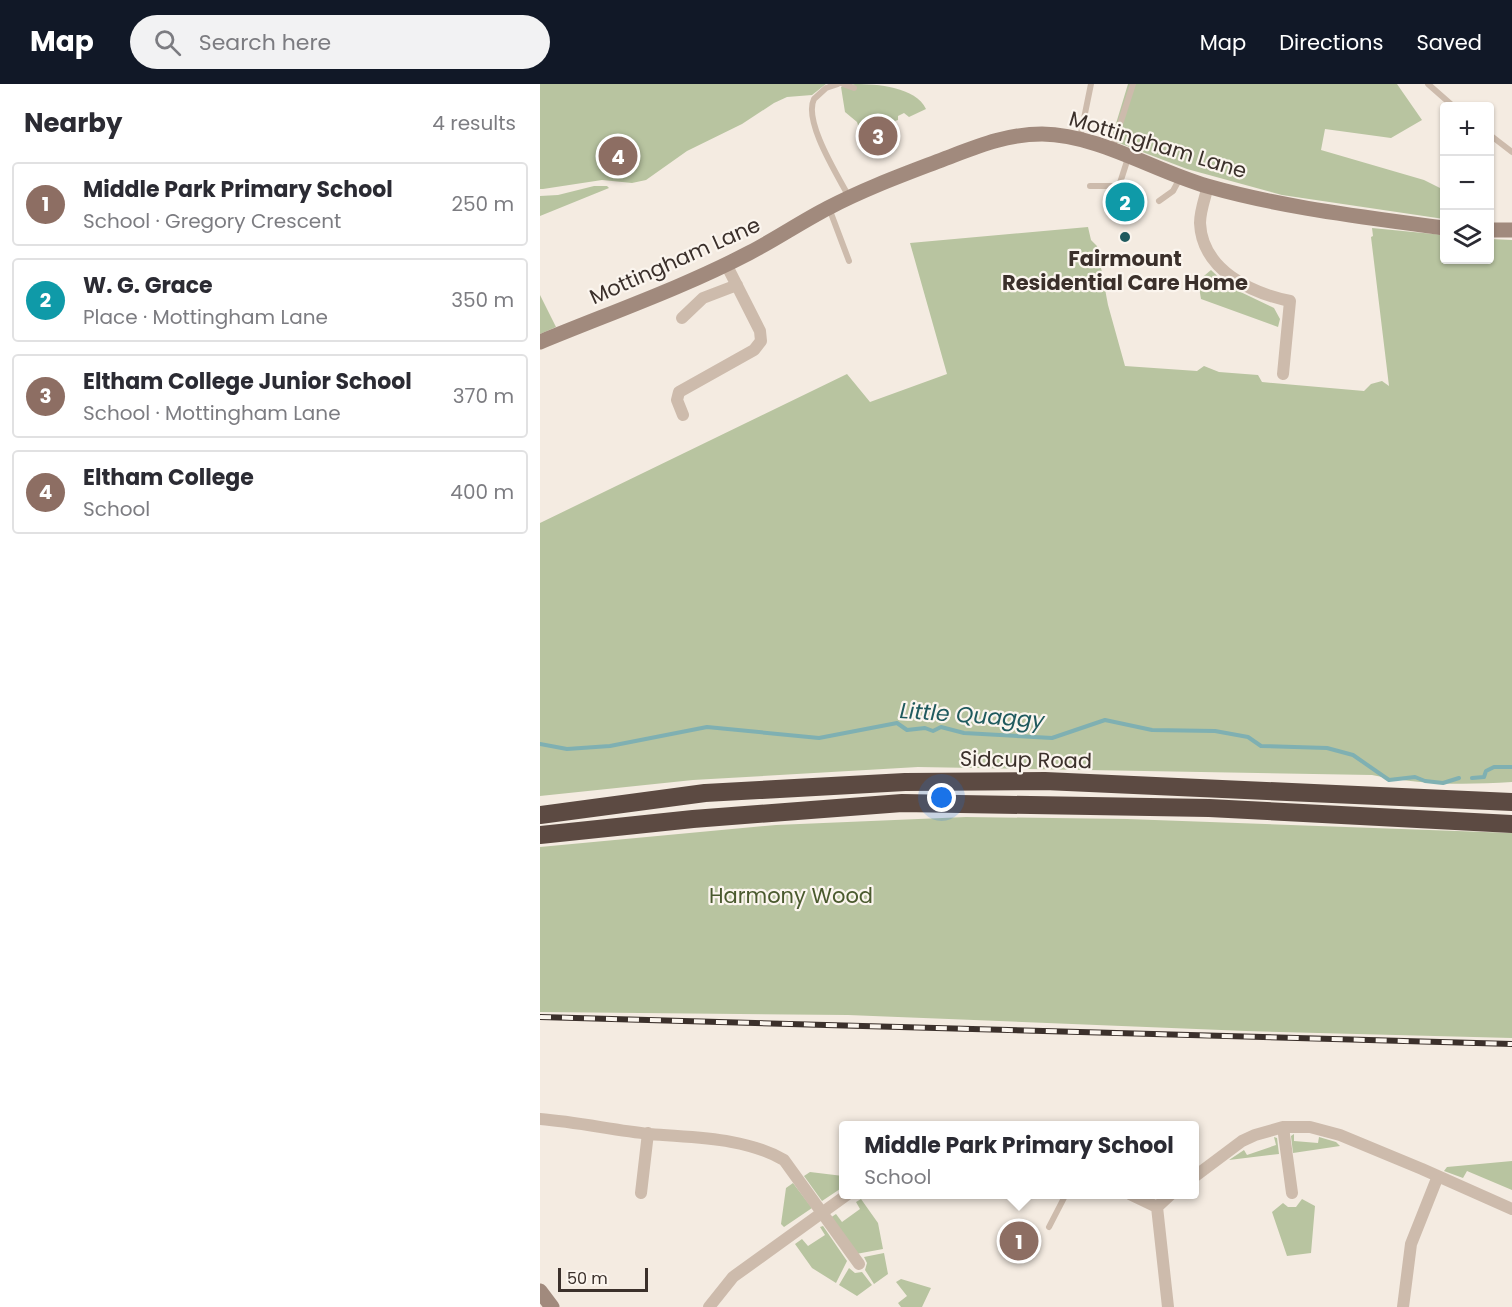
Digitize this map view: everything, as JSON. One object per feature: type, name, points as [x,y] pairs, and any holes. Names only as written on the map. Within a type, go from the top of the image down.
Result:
[{"type":"highway","name":"Sidcup Road","points":[[540,814],[705,794],[905,782],[1045,781],[1512,802]]},
{"type":"highway","name":"Sidcup Road","points":[[540,835],[693,819],[902,803],[1209,808],[1512,824]]},
{"type":"street","name":"Mottingham Lane","points":[[540,342],[656,296],[726,264],[849,198],[997,139],[1044,134],[1080,139],[1208,186],[1335,213],[1440,227]]},
{"type":"street","points":[[1208,186],[1200,223],[1212,256],[1226,273],[1256,293],[1290,301],[1283,374]]},
{"type":"street","points":[[1494,230],[1512,230]]},
{"type":"street","points":[[683,415],[677,400],[680,392],[754,350],[761,341],[759,331],[726,264]]},
{"type":"street","points":[[682,318],[703,298],[737,285]]},
{"type":"street","points":[[540,1119],[648,1133],[711,1138],[770,1152],[784,1160],[859,1264]]},
{"type":"street","points":[[1199,1173],[1242,1141],[1283,1127],[1297,1126],[1324,1130],[1512,1209]]},
{"type":"street","points":[[1283,1127],[1292,1193]]},
{"type":"street","points":[[641,1193],[648,1133]]},
{"type":"street","points":[[1403,1307],[1412,1244],[1438,1176]]},
{"type":"street","points":[[709,1307],[733,1277],[841,1199]]},
{"type":"street","points":[[1140,1199],[1157,1207]]},
{"type":"street","points":[[1157,1207],[1166,1199]]},
{"type":"street","points":[[1157,1207],[1168,1307]]},
{"type":"street","points":[[540,1291],[552,1307]]},
{"type":"lane","points":[[838,84],[826,88],[814,99],[811,114],[826,153],[849,198]]},
{"type":"lane","points":[[843,84],[854,88]]},
{"type":"lane","points":[[1080,139],[1091,84]]},
{"type":"lane","points":[[1111,151],[1133,84]]},
{"type":"lane","points":[[1428,84],[1448,102]]},
{"type":"lane","points":[[1494,138],[1512,152]]},
{"type":"lane","points":[[1090,186],[1115,188],[1119,186],[1128,157]]},
{"type":"lane","points":[[1159,201],[1173,191],[1181,177]]},
{"type":"lane","points":[[828,208],[849,261]]},
{"type":"lane","points":[[1049,1227],[1063,1199]]},
{"type":"green space","points":[[540,84],[826,84],[812,95],[787,97],[774,103],[742,124],[687,151],[646,180],[632,183],[602,180],[540,189]]},
{"type":"green space","points":[[855,84],[884,86],[905,91],[921,102],[926,109],[909,117],[904,113],[898,116],[898,120],[878,127],[876,124],[860,131],[857,122],[845,112],[841,87]]},
{"type":"green space","points":[[1128,84],[1397,84],[1422,120],[1391,138],[1325,129],[1321,150],[1424,180],[1440,188],[1440,218],[1282,195],[1187,169],[1111,140]]},
{"type":"green space","points":[[594,186],[609,188],[540,216],[540,196],[558,195]]},
{"type":"green space","points":[[1088,227],[1091,240],[1097,246],[1108,305],[1125,366],[1197,371],[1204,366],[1219,372],[1258,375],[1262,382],[1364,391],[1371,384],[1382,381],[1389,386],[1371,237],[1373,236],[1372,228],[1440,235],[1440,264],[1494,264],[1494,239],[1512,240],[1512,782],[1442,783],[1407,781],[1372,775],[918,767],[693,780],[540,796],[540,523],[847,374],[870,402],[947,374],[910,243]]},
{"type":"green space","points":[[1211,270],[1228,286],[1274,308],[1280,319],[1278,327],[1201,299],[1198,281]]},
{"type":"green space","points":[[540,295],[556,327],[540,334]]},
{"type":"green space","name":"Harmony Wood","points":[[966,817],[1127,819],[1512,833],[1512,1038],[1246,1031],[848,1015],[540,1012],[540,847],[776,825]]},
{"type":"green space","points":[[1294,1134],[1294,1141],[1318,1143],[1319,1137],[1336,1142],[1340,1146],[1293,1153],[1291,1136]]},
{"type":"green space","points":[[1274,1137],[1277,1138],[1279,1154],[1229,1160],[1244,1150],[1247,1155],[1276,1145]]},
{"type":"green space","points":[[1512,1161],[1512,1190],[1467,1171],[1463,1178],[1444,1171],[1447,1167]]},
{"type":"green space","points":[[810,1172],[839,1176],[839,1190],[822,1201],[804,1176]]},
{"type":"green space","points":[[793,1183],[812,1208],[784,1227],[781,1224],[786,1188]]},
{"type":"green space","points":[[861,1199],[878,1223],[883,1249],[856,1254],[830,1218],[836,1214],[842,1222],[860,1209],[856,1202]]},
{"type":"green space","points":[[1302,1199],[1315,1206],[1311,1253],[1287,1256],[1272,1212],[1283,1203],[1288,1207],[1296,1207]]},
{"type":"green space","points":[[823,1226],[847,1261],[836,1283],[812,1268],[795,1244],[802,1239],[808,1246],[825,1235],[820,1227]]},
{"type":"green space","points":[[884,1253],[888,1274],[874,1284],[865,1270],[867,1263],[864,1257]]},
{"type":"green space","points":[[849,1268],[855,1273],[862,1272],[872,1285],[857,1296],[839,1285]]},
{"type":"green space","points":[[901,1279],[931,1288],[922,1307],[901,1307],[898,1303],[907,1296],[896,1282]]},
{"type":"waterway","name":"Little Quaggy","points":[[540,744],[567,749],[610,746],[707,727],[819,738],[897,723],[907,730],[925,728],[933,731],[941,727],[964,733],[1052,738],[1105,720],[1152,730],[1215,731],[1248,737],[1261,746],[1327,748],[1353,755],[1389,780],[1415,777],[1425,781],[1443,783],[1459,778]]},
{"type":"waterway","points":[[1472,778],[1484,777],[1486,771],[1494,767],[1512,767]]},
{"type":"railway","points":[[540,1017],[1512,1044]]},
{"type":"place","name":"Eltham College Junior School","points":[[878,136]]},
{"type":"place","name":"Eltham College","points":[[618,156]]},
{"type":"place","name":"W. G. Grace","points":[[1125,202]]},
{"type":"place","name":"Fairmount Residential Care Home","points":[[1125,237]]},
{"type":"place","name":"Middle Park Primary School","points":[[1019,1241]]}]
